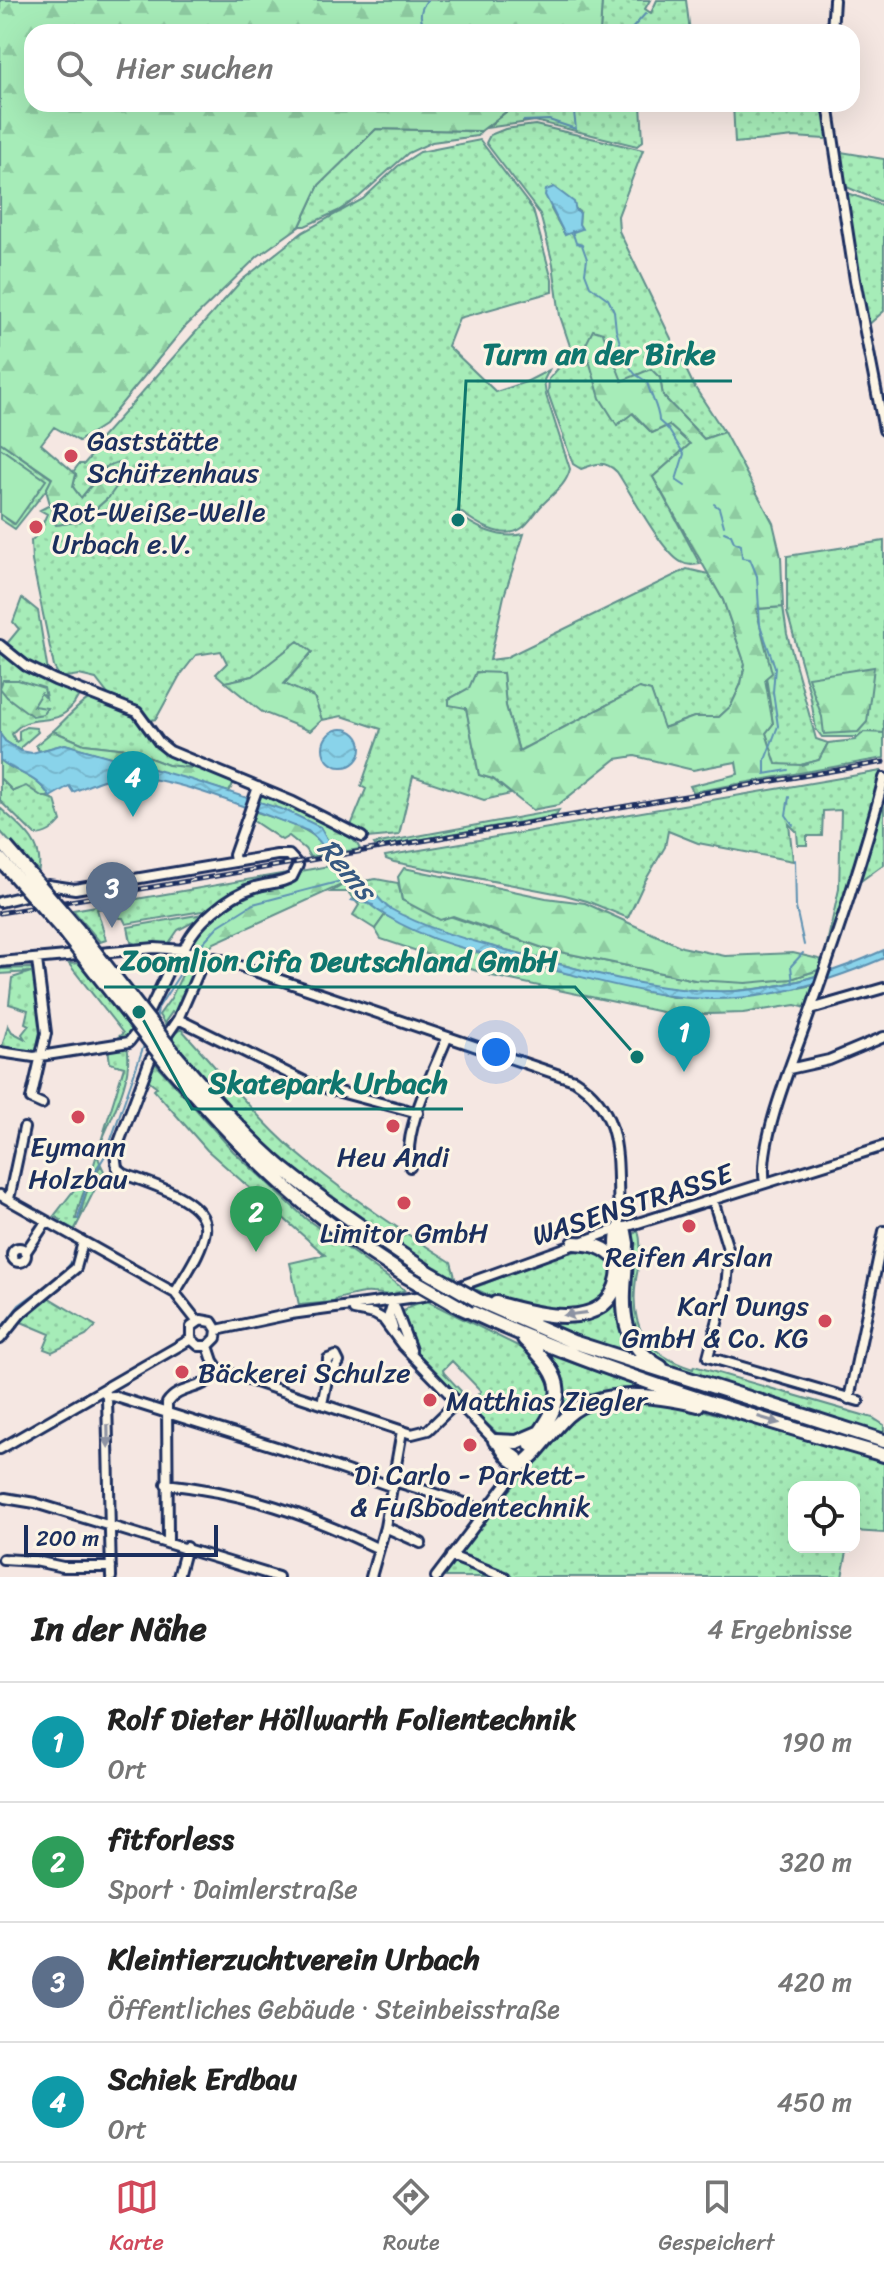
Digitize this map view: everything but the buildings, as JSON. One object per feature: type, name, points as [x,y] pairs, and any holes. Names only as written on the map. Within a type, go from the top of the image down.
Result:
[{"type":"highway","points":[[2,849],[62,929],[172,1059],[225,1128],[270,1172],[342,1233],[406,1276],[460,1307],[518,1334],[727,1407],[884,1455]]},
{"type":"highway","points":[[172,1059],[280,1166],[354,1224],[480,1301],[573,1342],[681,1379],[884,1441]]},
{"type":"highway","points":[[480,1301],[552,1315],[587,1313],[604,1304],[613,1293],[618,1276],[617,1235],[620,1228],[625,1232],[627,1243],[624,1301],[625,1323],[631,1338],[639,1351],[652,1362],[681,1379]]},
{"type":"highway","points":[[574,1243],[593,1244],[607,1249],[618,1261]]},
{"type":"highway","points":[[518,1334],[541,1355],[555,1377],[557,1391],[555,1406],[520,1466]]},
{"type":"highway","points":[[520,1466],[568,1415],[599,1399],[653,1397],[717,1409],[727,1407]]},
{"type":"highway","points":[[495,1441],[517,1442],[541,1432]]},
{"type":"street","points":[[832,24],[834,0]]},
{"type":"street","points":[[829,112],[855,280],[884,430]]},
{"type":"street","points":[[0,645],[26,666],[137,712],[159,742],[170,751],[330,819],[362,837]]},
{"type":"street","points":[[765,1183],[763,1159],[789,1069],[859,869],[884,778]]},
{"type":"street","points":[[235,862],[234,855],[258,787]]},
{"type":"street","points":[[0,902],[48,885],[75,889],[285,854],[293,857],[298,865],[288,880],[250,888],[209,916],[197,926],[186,950]]},
{"type":"street","points":[[0,962],[129,949],[186,950],[574,1080],[599,1099],[608,1116],[616,1145],[620,1228]]},
{"type":"street","points":[[175,1293],[200,1246],[205,1231],[203,1219],[199,1211],[183,1198],[124,1174],[114,1161],[150,1060],[178,1019],[204,954]]},
{"type":"street","points":[[37,960],[46,1033],[31,1099],[42,1104]]},
{"type":"street","points":[[0,1052],[34,1057],[129,1042],[143,1024],[171,965]]},
{"type":"street","points":[[811,1009],[884,988]]},
{"type":"street","points":[[178,1019],[310,1084],[418,1113]]},
{"type":"street","points":[[789,1069],[829,1060],[884,1037]]},
{"type":"street","points":[[410,1167],[407,1153],[418,1113],[447,1038]]},
{"type":"street","points":[[24,1128],[4,1197],[175,1293],[197,1321]]},
{"type":"street","name":"WASENSTRASSE","points":[[217,1330],[291,1314],[393,1302],[460,1286],[574,1243],[884,1146]]},
{"type":"street","points":[[713,1200],[729,1252],[726,1289],[708,1357],[854,1400],[884,1231]]},
{"type":"street","points":[[25,1253],[46,1222]]},
{"type":"street","points":[[0,1339],[21,1313],[76,1268],[83,1242]]},
{"type":"street","points":[[393,1302],[389,1315],[394,1333]]},
{"type":"street","points":[[393,1302],[416,1359]]},
{"type":"street","points":[[341,1308],[374,1314],[383,1319],[416,1359],[495,1441],[518,1457],[520,1466],[436,1577]]},
{"type":"street","points":[[197,1321],[208,1321],[217,1330],[216,1338],[208,1346],[199,1346],[191,1339],[191,1327],[197,1321]]},
{"type":"street","points":[[0,1449],[105,1393],[191,1339]]},
{"type":"street","points":[[208,1346],[219,1370],[412,1434],[428,1430],[457,1402]]},
{"type":"street","points":[[168,1542],[167,1403],[173,1395],[209,1383],[219,1370]]},
{"type":"street","points":[[322,1404],[327,1380]]},
{"type":"street","points":[[105,1393],[393,1484],[471,1505]]},
{"type":"street","points":[[3,1559],[111,1572],[105,1393]]},
{"type":"street","points":[[371,1577],[385,1527],[402,1431]]},
{"type":"street","points":[[166,1484],[255,1498],[286,1508],[379,1549]]},
{"type":"street","points":[[5,1498],[35,1503],[278,1577]]},
{"type":"street","points":[[385,1527],[421,1543]]},
{"type":"street","points":[[178,1577],[186,1547]]},
{"type":"street","points":[[451,1556],[505,1577]]},
{"type":"green space","points":[[0,0],[602,0],[600,24],[24,24],[24,112],[506,112],[481,131],[376,129],[319,185],[300,226],[258,256],[184,328],[104,425],[79,441],[54,427],[41,444],[76,474],[73,487],[81,498],[107,466],[118,462],[124,476],[109,497],[82,521],[56,525],[46,490],[52,478],[0,442]]},
{"type":"green space","points":[[602,0],[650,0],[645,9],[651,13],[657,0],[686,0],[689,24],[600,24]]},
{"type":"green space","points":[[506,112],[641,112],[643,141],[637,146],[535,121],[486,128]]},
{"type":"green space","points":[[733,112],[826,112],[828,136],[825,139],[794,137],[735,143]]},
{"type":"green space","points":[[535,125],[643,150],[618,216],[619,231],[694,386],[724,432],[704,439],[663,396],[660,378],[617,425],[632,413],[652,433],[669,425],[690,444],[653,477],[700,564],[686,564],[673,556],[613,468],[600,464],[581,469],[573,464],[548,393],[549,379],[567,358],[570,346],[560,316],[553,264],[540,214],[486,143],[490,135],[505,129]],"holes":[[[553,187],[580,213],[579,225],[565,235],[551,209]]]},
{"type":"green space","points":[[376,129],[481,131],[477,136],[432,142],[408,153],[359,197],[338,211],[300,226],[319,185]]},
{"type":"green space","points":[[480,140],[533,210],[552,280],[552,292],[459,318],[448,346],[496,392],[549,370],[544,380],[546,395],[570,469],[560,488],[525,526],[514,532],[498,532],[480,525],[458,510],[456,513],[488,531],[506,535],[524,534],[504,596],[490,660],[505,658],[687,569],[709,574],[723,600],[745,664],[741,684],[731,706],[719,717],[694,717],[663,728],[651,691],[639,688],[519,751],[506,706],[503,673],[449,699],[466,707],[479,775],[493,779],[511,794],[484,800],[413,776],[399,835],[367,838],[350,828],[366,789],[361,786],[381,729],[342,716],[322,720],[314,697],[284,684],[311,653],[298,642],[253,676],[225,682],[216,674],[227,663],[221,651],[196,655],[179,677],[156,719],[151,720],[131,705],[110,697],[96,679],[79,675],[60,678],[54,667],[32,561],[31,541],[38,534],[47,514],[40,510],[50,505],[56,525],[82,521],[109,497],[107,466],[81,498],[73,487],[76,474],[73,472],[79,464],[84,464],[98,448],[97,443],[242,280],[303,232],[363,199],[398,166],[420,152]]},
{"type":"green space","points":[[841,152],[884,159],[884,203],[842,185],[837,155]]},
{"type":"green space","points":[[844,192],[884,206],[884,311],[867,326]]},
{"type":"green space","points":[[593,330],[603,333],[622,381],[651,369],[660,378],[663,396],[704,439],[724,432],[773,523],[781,557],[783,607],[756,609],[772,673],[765,679],[773,724],[766,733],[776,764],[801,765],[819,760],[828,743],[855,740],[864,732],[884,733],[884,758],[693,792],[690,786],[738,774],[736,762],[693,770],[635,756],[616,759],[558,805],[532,810],[493,779],[479,775],[466,708],[449,705],[449,699],[469,688],[476,672],[503,673],[506,706],[519,751],[639,688],[651,691],[664,728],[694,717],[719,717],[731,706],[741,684],[745,664],[723,600],[653,477],[690,444],[669,425],[652,433],[633,413],[617,425],[600,398],[585,346]]},
{"type":"green space","points":[[0,442],[52,479],[15,529],[0,519],[0,514],[14,524],[45,480],[0,448]]},
{"type":"green space","points":[[0,448],[46,480],[15,524],[0,514]]},
{"type":"green space","points":[[884,541],[884,733],[822,737],[816,729],[810,694],[787,612],[787,556]]},
{"type":"green space","points":[[22,598],[38,611],[48,672],[45,670],[42,673],[26,664],[5,646],[19,629],[13,622]]},
{"type":"green space","points":[[783,607],[787,634],[816,739],[828,743],[819,760],[801,765],[776,765],[766,733],[773,724],[756,609]]},
{"type":"green space","points":[[298,641],[312,652],[284,684],[314,697],[322,720],[310,731],[262,712],[225,682],[253,676]]},
{"type":"green space","points":[[0,649],[36,677],[72,691],[78,697],[62,715],[19,726],[12,734],[16,742],[19,731],[26,727],[36,728],[38,732],[21,747],[21,751],[0,734]]},
{"type":"green space","points":[[874,667],[867,722],[858,732],[824,734],[822,717],[808,677]]},
{"type":"green space","points":[[3,680],[18,680],[44,688],[46,698],[41,693],[33,706],[47,708],[43,714],[32,716],[7,697],[0,688]]},
{"type":"green space","points":[[90,698],[134,716],[145,727],[155,746],[200,769],[168,765],[127,749],[84,744],[53,731]]},
{"type":"green space","points":[[53,731],[84,744],[127,749],[168,765],[200,769],[234,782],[229,792],[65,744],[39,751],[36,745]]},
{"type":"green space","points":[[0,760],[34,780],[50,797],[43,797],[26,786],[13,791],[0,778]]},
{"type":"green space","points":[[881,771],[869,830],[828,948],[839,889],[841,810],[823,811],[822,836],[807,836],[807,845],[798,845],[797,832],[789,824],[793,861],[698,843],[668,831],[665,847],[628,918],[565,895],[394,862],[385,856]]},
{"type":"green space","points":[[0,778],[13,791],[26,785],[55,800],[61,821],[50,831],[35,835],[0,801]]},
{"type":"green space","points":[[884,788],[884,864],[858,883],[873,838]]},
{"type":"green space","points":[[265,794],[331,823],[360,849],[335,853],[320,827],[257,801],[258,796]]},
{"type":"green space","points":[[0,808],[35,844],[38,873],[0,831]]},
{"type":"green space","points":[[559,810],[556,816],[376,847],[374,844]]},
{"type":"green space","points":[[254,811],[306,831],[329,853],[310,857],[289,836],[282,840],[252,820]]},
{"type":"green space","points":[[334,865],[348,882],[214,943],[208,950],[195,947],[192,942],[212,919],[248,896],[297,881],[301,871]]},
{"type":"green space","points":[[404,868],[546,898],[585,903],[682,947],[725,956],[793,953],[823,960],[821,969],[791,979],[746,983],[695,980],[546,949],[453,916],[440,920],[402,900],[398,877]]},
{"type":"green space","points":[[293,872],[288,878],[270,880],[211,913],[202,911],[126,924],[123,918],[119,918],[114,906],[97,909],[106,940],[100,942],[73,910]]},
{"type":"green space","points":[[376,879],[398,883],[402,900],[546,949],[695,980],[791,979],[821,969],[819,975],[804,980],[741,990],[693,992],[634,984],[423,925],[382,903],[364,881]]},
{"type":"green space","points":[[348,882],[385,915],[375,929],[353,915],[359,905],[348,892],[331,892]]},
{"type":"green space","points":[[203,914],[203,917],[178,930],[169,943],[137,945],[131,942],[128,927]]},
{"type":"green space","points":[[385,915],[433,938],[500,958],[672,997],[742,998],[815,985],[807,1008],[795,1005],[743,1013],[676,1015],[492,976],[381,939],[375,929]]},
{"type":"green space","points":[[79,963],[134,1034],[130,1038],[110,1044],[123,1033],[69,964]]},
{"type":"green space","points":[[194,963],[198,965],[176,1014],[172,1012],[165,1022],[169,1025],[167,1028],[159,1015],[183,973]]},
{"type":"green space","points":[[31,968],[36,973],[43,1032],[37,1051],[2,1047],[8,1025],[12,1032],[25,1039],[22,1034],[29,1025],[25,1023],[28,1010],[9,1004],[12,978],[31,972],[0,974],[0,969]]},
{"type":"green space","points":[[181,1029],[258,1116],[291,1148],[396,1227],[451,1262],[455,1277],[419,1260],[355,1217],[297,1172],[243,1121],[193,1066],[170,1037]]},
{"type":"green space","points":[[127,1046],[124,1084],[98,1150],[124,1067],[110,1063],[108,1048]]},
{"type":"green space","points":[[154,1062],[233,1151],[305,1218],[405,1290],[391,1294],[364,1293],[334,1302],[299,1305],[290,1263],[325,1255],[207,1150],[154,1090],[157,1087],[147,1079]]},
{"type":"green space","points":[[97,1154],[100,1163],[82,1197],[76,1219],[80,1219],[74,1231],[59,1224],[61,1220],[54,1216],[94,1164]]},
{"type":"green space","points":[[101,1165],[104,1171],[80,1219],[87,1190]]},
{"type":"green space","points":[[638,1230],[640,1248],[635,1312],[644,1337],[652,1347],[663,1356],[693,1369],[694,1366],[873,1418],[884,1425],[884,1433],[673,1371],[640,1348],[627,1307],[632,1236]]},
{"type":"green space","points":[[589,1248],[607,1254],[616,1270],[604,1300],[567,1315],[510,1305],[473,1288],[560,1255]]},
{"type":"green space","points":[[621,1283],[621,1307],[642,1360],[602,1349],[528,1316],[589,1316]]},
{"type":"green space","points":[[46,1296],[96,1326],[86,1336],[52,1352],[44,1349],[50,1334],[19,1321]]},
{"type":"green space","points":[[427,1301],[536,1355],[554,1391],[539,1427],[520,1438],[500,1436],[466,1404],[464,1400],[467,1397],[475,1398],[481,1391],[452,1361],[443,1370],[461,1391],[460,1396],[420,1358],[404,1331],[402,1320],[406,1309]]},
{"type":"green space","points":[[550,1355],[653,1392],[596,1397],[527,1456],[557,1411]]},
{"type":"green space","points":[[630,1401],[699,1409],[884,1462],[884,1533],[860,1531],[860,1481],[788,1481],[788,1553],[847,1553],[842,1577],[440,1577],[561,1427],[577,1415]]},
{"type":"water","points":[[554,187],[574,202],[576,211],[580,213],[582,229],[565,235],[545,195],[546,190]]},
{"type":"water","points":[[342,729],[356,734],[361,748],[356,762],[342,767],[328,762],[323,748],[328,734]]},
{"type":"water","points":[[0,734],[21,751],[32,753],[65,744],[287,811],[320,827],[341,864],[350,873],[356,872],[389,908],[454,935],[575,968],[655,986],[737,991],[812,977],[884,950],[884,958],[833,978],[780,992],[699,999],[638,990],[480,953],[421,934],[378,911],[346,882],[322,845],[308,831],[215,796],[141,778],[109,778],[73,792],[69,786],[50,797],[34,780],[0,760]]},
{"type":"waterway","points":[[422,24],[422,8],[427,0]]},
{"type":"waterway","points":[[636,24],[646,13]]},
{"type":"waterway","points":[[523,121],[549,120],[576,129],[574,112]]},
{"type":"waterway","points":[[572,231],[587,259],[585,273],[590,286],[608,299],[614,311],[616,330],[626,362],[635,374],[647,382],[659,421],[684,454],[676,480],[685,486]]},
{"type":"waterway","points":[[714,504],[719,508],[724,526]]},
{"type":"waterway","points":[[724,532],[741,545],[742,558],[750,559],[757,576],[760,625],[775,667],[773,692],[778,726],[765,760],[765,774],[788,770]]},
{"type":"waterway","points":[[789,797],[786,815],[793,825]]},
{"type":"waterway","points":[[795,860],[796,908],[804,945]]},
{"type":"waterway","name":"Rems","points":[[196,950],[218,926],[253,904],[345,880]]},
{"type":"waterway","name":"Rems","points":[[351,900],[373,905]]},
{"type":"waterway","points":[[793,983],[791,966],[803,953]]},
{"type":"waterway","points":[[156,1021],[158,1008],[192,955]]},
{"type":"waterway","points":[[78,1219],[86,1187],[106,1154],[144,1045]]},
{"type":"waterway","points":[[0,1329],[19,1305],[63,1273],[75,1257]]},
{"type":"railway","points":[[0,913],[884,762]]},
{"type":"place","name":"Gaststätte Schützenhaus","points":[[71,456]]},
{"type":"place","name":"Turm an der Birke","points":[[458,520]]},
{"type":"place","name":"Rot-Weiße-Welle Urbach e.V.","points":[[36,527]]},
{"type":"place","name":"Schiek Erdbau","points":[[133,817]]},
{"type":"place","name":"Kleintierzuchtverein Urbach","points":[[112,928]]},
{"type":"place","name":"Skatepark Urbach","points":[[139,1012]]},
{"type":"place","name":"Zoomlion Cifa Deutschland GmbH","points":[[637,1057]]},
{"type":"place","name":"Rolf Dieter Höllwarth Folientechnik","points":[[684,1072]]},
{"type":"place","name":"Eymann Holzbau","points":[[78,1117]]},
{"type":"place","name":"Heu Andi","points":[[393,1126]]},
{"type":"place","name":"Limitor GmbH","points":[[404,1203]]},
{"type":"place","name":"Reifen Arslan","points":[[689,1226]]},
{"type":"place","name":"fitforless","points":[[256,1252]]},
{"type":"place","name":"Karl Dungs GmbH & Co. KG","points":[[825,1321]]},
{"type":"place","name":"Bäckerei Schulze","points":[[182,1372]]},
{"type":"place","name":"Matthias Ziegler","points":[[430,1400]]},
{"type":"place","name":"Di Carlo - Parkett- & Fußbodentechnik","points":[[470,1445]]}]
